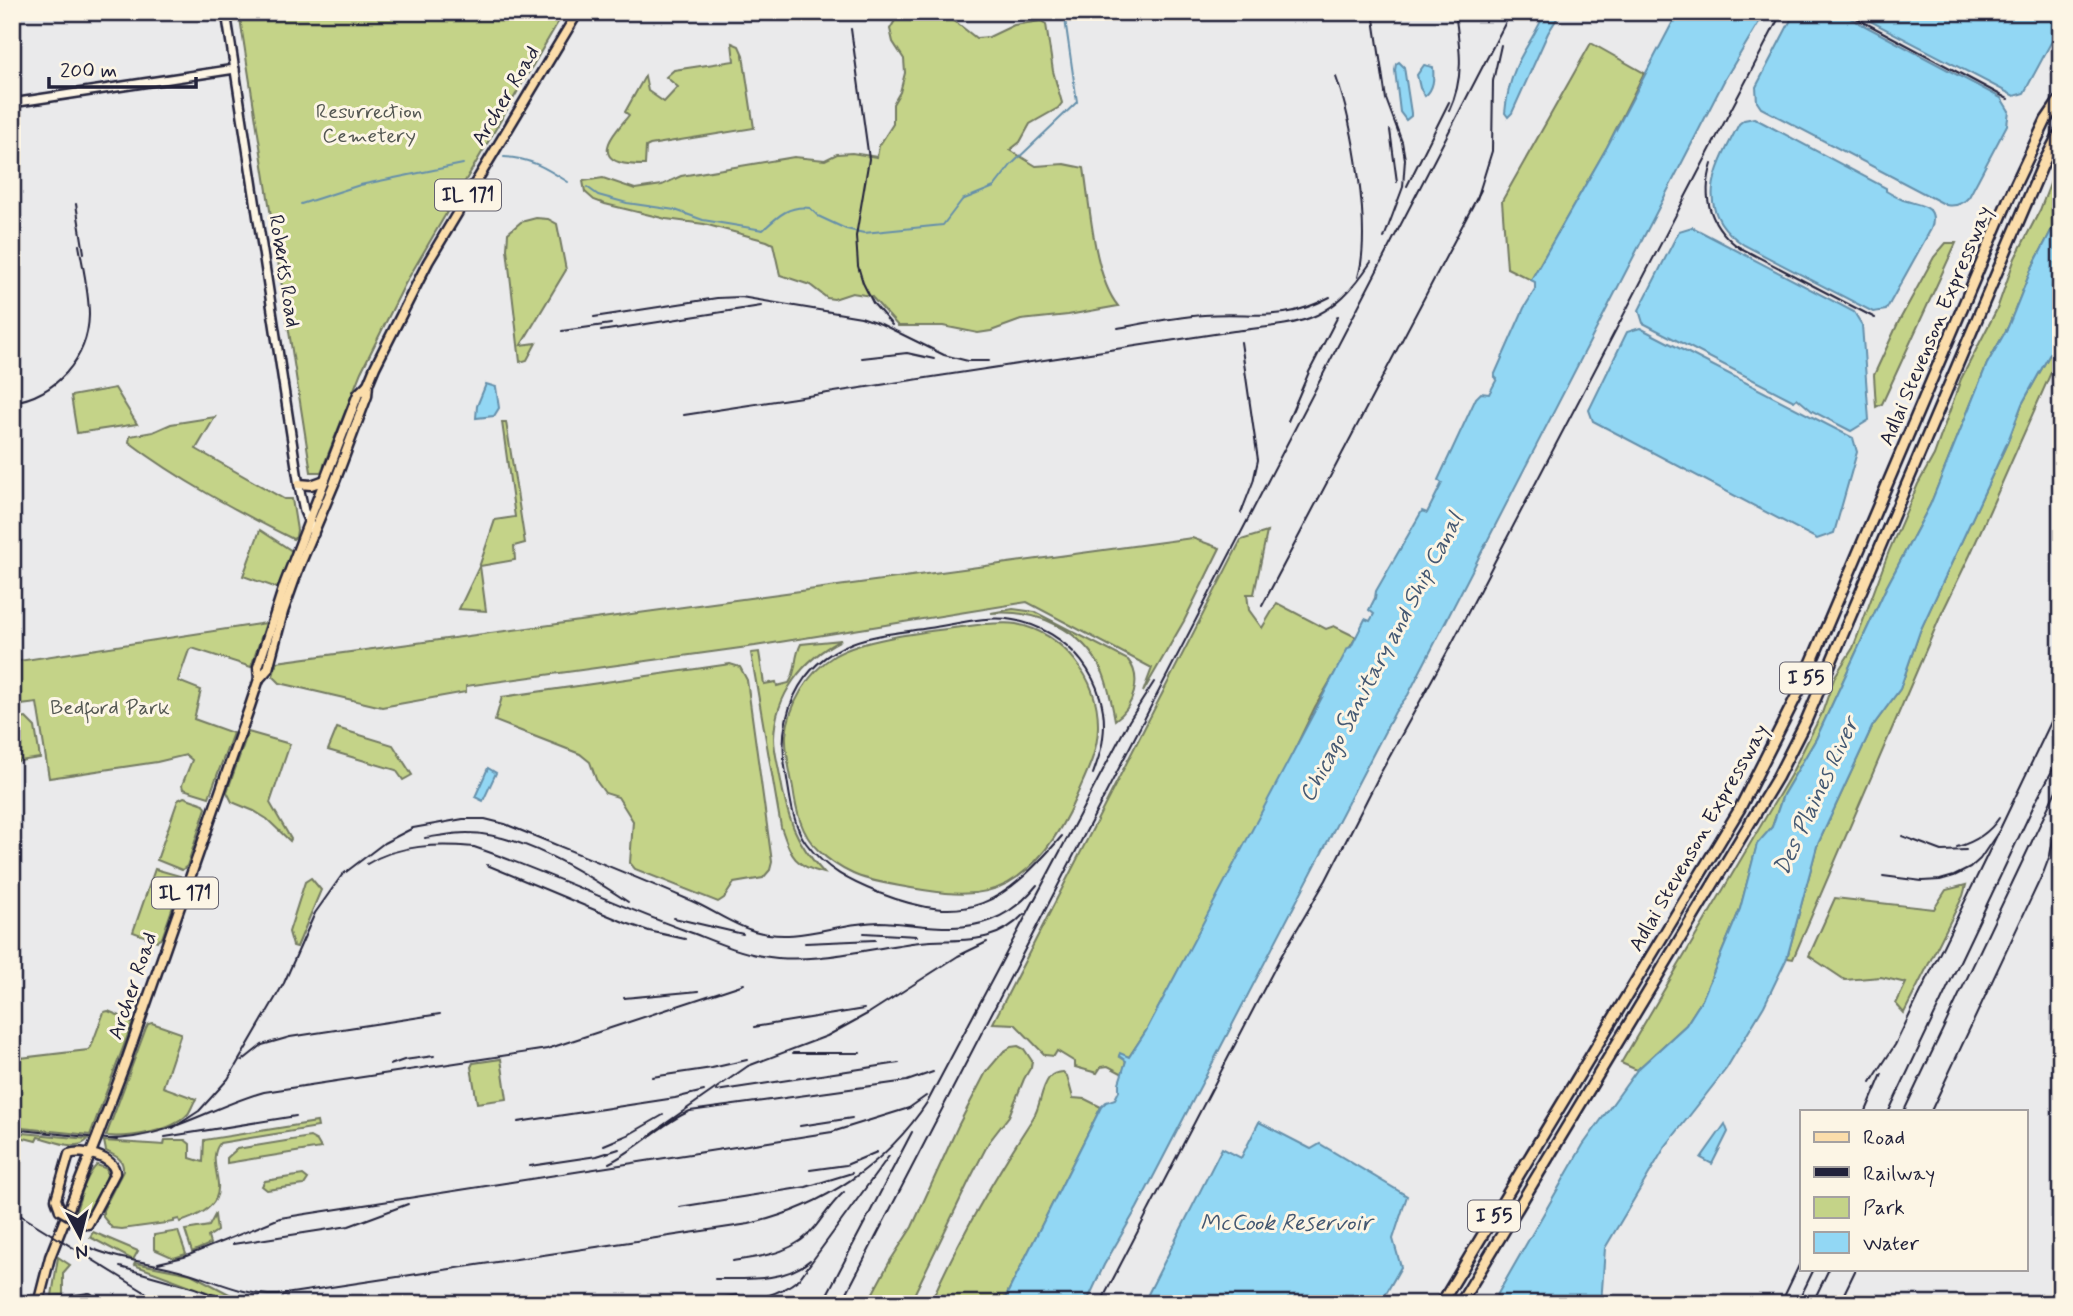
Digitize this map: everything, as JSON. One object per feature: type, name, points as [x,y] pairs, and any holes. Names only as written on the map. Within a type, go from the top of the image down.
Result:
[{"type":"highway","name":"Adlai Stevenson Expressway","points":[[1441,1304],[1739,810],[1768,757],[1837,605],[2009,198],[2046,120],[2061,98]]},
{"type":"highway","name":"Adlai Stevenson Expressway","points":[[1460,1304],[1777,778],[1806,721],[2043,164],[2061,130]]},
{"type":"main road","name":"Archer Road","points":[[38,1304],[50,1257],[125,1064],[258,679],[258,667],[271,623],[358,394],[368,384],[428,262],[578,12]]},
{"type":"main road","name":"Archer Road","points":[[258,679],[268,669],[284,612],[367,396],[368,384]]},
{"type":"main road","points":[[299,484],[311,485],[325,480]]},
{"type":"main road","points":[[75,1152],[90,1155],[111,1163],[115,1167],[115,1173],[88,1224],[60,1210],[56,1199],[67,1156],[75,1152]]},
{"type":"street","name":"Roberts Road","points":[[226,12],[299,484],[304,511],[314,534]]},
{"type":"street","points":[[12,103],[235,69]]},
{"type":"street","points":[[50,1304],[89,1298]]},
{"type":"green space","name":"Resurrection Cemetery","points":[[239,12],[564,12],[405,284],[361,372],[321,472],[311,472]]},
{"type":"green space","points":[[900,12],[943,12],[976,38],[989,37],[1014,25],[1041,21],[1046,24],[1053,71],[1062,103],[1030,124],[1020,142],[1010,150],[1036,166],[1064,164],[1084,168],[1098,260],[1103,278],[1118,306],[1021,320],[978,333],[943,326],[898,326],[871,296],[852,293],[834,299],[827,298],[810,285],[780,275],[773,244],[767,241],[704,224],[666,219],[605,204],[594,200],[585,192],[583,181],[603,178],[635,189],[662,185],[681,176],[794,157],[825,160],[837,154],[852,153],[877,157],[879,146],[893,124],[893,104],[900,92],[905,73],[904,59],[893,42],[890,29]]},
{"type":"green space","points":[[732,43],[739,46],[743,55],[754,128],[650,145],[646,147],[645,165],[619,162],[609,156],[609,143],[629,115],[625,112],[645,76],[648,91],[664,102],[678,87],[666,77],[674,70],[734,61]]},
{"type":"green space","points":[[1591,43],[1644,73],[1607,147],[1531,280],[1507,268],[1502,201]]},
{"type":"green space","points":[[2061,155],[2061,220],[2052,229],[2031,270],[2008,327],[1987,364],[1930,505],[1886,588],[1816,739],[1783,795],[1772,827],[1757,845],[1740,909],[1702,1000],[1686,1025],[1637,1070],[1621,1063],[1790,776],[1822,713],[1835,676],[1853,648],[1889,551],[1918,484],[1934,455],[1961,379],[1997,309],[2015,258],[2040,210]]},
{"type":"green space","points":[[536,218],[548,219],[557,224],[566,270],[521,345],[536,343],[527,360],[520,362],[507,249],[508,233],[521,222]]},
{"type":"green space","points":[[1946,243],[1956,243],[1882,404],[1876,407],[1874,375],[1898,323],[1934,257]]},
{"type":"green space","points":[[2061,334],[2061,350],[1940,617],[1793,959],[1787,958],[1817,846],[1872,727],[1900,689],[1920,631],[2008,441],[2022,404]]},
{"type":"green space","points":[[115,388],[137,424],[77,433],[71,396]]},
{"type":"green space","points":[[215,417],[196,449],[284,499],[292,499],[297,530],[293,539],[209,494],[129,442],[130,436],[153,432],[171,424]]},
{"type":"green space","points":[[502,422],[506,422],[525,543],[514,546],[515,560],[480,566],[486,611],[459,609],[479,567],[495,520],[515,517]]},
{"type":"green space","points":[[260,530],[292,551],[280,589],[243,576]]},
{"type":"green space","points":[[1267,532],[1254,594],[1247,594],[1249,610],[1262,628],[1277,603],[1326,629],[1334,626],[1356,637],[1315,707],[1279,782],[1146,1031],[1129,1057],[1120,1054],[1119,1056],[1126,1060],[1123,1074],[1108,1066],[1101,1067],[1097,1073],[1075,1067],[1075,1062],[1057,1051],[1054,1056],[1045,1055],[1015,1024],[993,1023],[1241,540]]},
{"type":"green space","points":[[1192,538],[1220,548],[1184,621],[1143,692],[1152,668],[1027,602],[755,646],[466,686],[466,692],[382,707],[280,683],[273,676],[277,662]]},
{"type":"green space","points":[[1013,609],[1035,612],[1128,660],[1135,675],[1134,692],[1121,715],[1115,720],[1103,673],[1084,644],[1057,625],[1041,619],[1025,614],[991,613]]},
{"type":"green space","name":"Bedford Park","points":[[266,623],[251,667],[192,648],[178,681],[201,690],[194,719],[233,733],[209,797],[183,789],[182,785],[192,760],[186,755],[157,762],[49,778],[37,703],[12,706],[12,662]]},
{"type":"green space","points":[[984,624],[1016,624],[1049,637],[1075,660],[1092,692],[1097,709],[1096,745],[1064,821],[1049,845],[1020,875],[1008,883],[986,891],[962,894],[898,886],[843,869],[812,844],[803,829],[796,805],[786,735],[791,712],[801,690],[825,663],[848,649],[906,635]]},
{"type":"green space","points":[[841,640],[815,657],[794,680],[780,707],[774,738],[789,817],[806,851],[824,873],[799,863],[781,827],[751,653],[759,652],[764,684],[776,682],[777,686],[789,683],[801,644]]},
{"type":"green space","points":[[730,664],[740,667],[747,680],[772,862],[770,870],[763,878],[734,883],[718,902],[635,869],[630,863],[633,821],[618,797],[605,793],[597,782],[590,762],[580,754],[495,721],[502,697]]},
{"type":"green space","name":"Bedford Park","points":[[26,718],[35,727],[40,758],[12,762],[12,720]]},
{"type":"green space","points":[[337,728],[393,745],[412,775],[403,780],[396,770],[328,750]]},
{"type":"green space","points":[[248,732],[290,744],[270,803],[290,841],[267,819],[232,802],[227,792]]},
{"type":"green space","points":[[184,797],[204,804],[206,808],[187,866],[182,870],[157,860],[178,800]]},
{"type":"green space","points":[[155,869],[180,876],[182,880],[162,938],[157,941],[133,932]]},
{"type":"green space","points":[[311,878],[321,890],[297,947],[293,946],[289,932],[305,882]]},
{"type":"green space","points":[[1966,885],[1904,1013],[1896,1004],[1906,983],[1881,977],[1845,980],[1809,956],[1835,898],[1934,909],[1946,890]]},
{"type":"green space","points":[[108,1011],[130,1020],[132,1024],[90,1135],[12,1127],[12,1059],[88,1050],[104,1012]]},
{"type":"green space","points":[[152,1023],[181,1033],[163,1087],[196,1099],[188,1114],[172,1125],[138,1135],[106,1136],[146,1028]]},
{"type":"green space","points":[[1018,1046],[1024,1049],[1032,1061],[1031,1067],[1009,1116],[989,1142],[971,1177],[911,1301],[909,1304],[867,1304],[912,1227],[986,1072],[1003,1052]]},
{"type":"green space","points":[[501,1059],[507,1099],[477,1103],[471,1067],[473,1063]]},
{"type":"green space","points":[[1063,1072],[1067,1076],[1073,1098],[1085,1099],[1101,1107],[1002,1304],[930,1304],[978,1209],[1036,1113],[1046,1083],[1052,1075]]},
{"type":"green space","points":[[317,1122],[318,1127],[220,1143],[215,1153],[217,1194],[212,1204],[200,1214],[180,1222],[179,1219],[122,1229],[112,1228],[103,1217],[103,1210],[123,1171],[121,1161],[106,1151],[104,1141],[164,1145],[165,1140],[185,1140],[190,1144],[190,1158],[203,1162],[204,1140]]},
{"type":"green space","points":[[12,1132],[88,1139],[84,1143],[71,1145],[38,1137],[36,1141],[12,1135]]},
{"type":"green space","points":[[310,1137],[317,1141],[321,1148],[227,1163],[227,1158],[237,1149]]},
{"type":"green space","points":[[97,1165],[107,1169],[101,1193],[91,1211],[82,1216],[75,1214],[86,1181]]},
{"type":"green space","points":[[303,1175],[308,1179],[304,1185],[267,1190],[262,1186],[265,1181]]},
{"type":"green space","points":[[215,1215],[217,1231],[208,1237],[210,1244],[192,1252],[185,1230],[209,1226]]},
{"type":"green space","points":[[178,1231],[186,1254],[174,1258],[154,1249],[154,1235]]},
{"type":"green space","points":[[93,1232],[138,1251],[133,1260],[90,1237]]},
{"type":"green space","points":[[58,1257],[70,1265],[63,1273],[63,1295],[52,1296]]},
{"type":"green space","points":[[135,1263],[191,1274],[231,1295],[257,1304],[239,1304],[134,1265]]},
{"type":"water","points":[[1545,12],[1561,12],[1548,33],[1508,117],[1505,113],[1513,75]]},
{"type":"water","name":"Chicago Sanitary and Ship Canal","points":[[1678,12],[1765,12],[1725,79],[1408,695],[1395,712],[1086,1304],[1002,1304],[1101,1107],[1115,1099],[1119,1091],[1126,1061],[1119,1056],[1120,1053],[1129,1057],[1146,1031],[1348,648],[1365,619],[1370,621],[1374,614],[1369,610],[1376,591],[1422,511],[1427,513],[1442,483],[1438,480],[1476,398],[1481,393],[1489,394],[1497,379],[1494,376],[1524,308],[1535,290],[1535,282],[1531,280],[1607,147]]},
{"type":"water","points":[[1795,12],[1839,12],[2001,98],[2009,111],[2007,125],[1967,199],[1956,205],[1946,205],[1761,108],[1757,102],[1756,87]]},
{"type":"water","points":[[1859,12],[2061,12],[2061,24],[2024,93],[2014,96],[1870,21]]},
{"type":"water","points":[[1399,62],[1404,67],[1411,113],[1406,120],[1400,112],[1395,70]]},
{"type":"water","points":[[1424,65],[1433,67],[1432,87],[1425,96],[1417,75]]},
{"type":"water","points":[[1754,118],[1886,188],[1886,191],[1895,196],[1930,210],[1933,221],[1931,229],[1886,310],[1873,312],[1744,245],[1728,232],[1718,218],[1713,203],[1716,172],[1739,124]]},
{"type":"water","name":"Des Plaines River","points":[[2061,220],[2061,334],[2022,404],[2008,441],[1920,631],[1900,689],[1872,727],[1817,846],[1787,958],[1764,1006],[1726,1069],[1665,1147],[1605,1248],[1601,1304],[1492,1304],[1583,1145],[1637,1070],[1686,1025],[1702,1000],[1740,909],[1757,844],[1772,827],[1783,795],[1816,739],[1886,588],[1930,505],[1987,364],[2008,327],[2031,270],[2052,229]]},
{"type":"water","points":[[1692,227],[1854,312],[1862,325],[1869,420],[1851,431],[1812,411],[1797,398],[1794,401],[1643,323],[1639,310],[1679,231]]},
{"type":"water","points":[[1640,328],[1853,438],[1857,452],[1834,533],[1817,539],[1593,421],[1589,410],[1627,332]]},
{"type":"water","points":[[486,384],[496,387],[499,408],[494,416],[476,418],[477,406]]},
{"type":"water","points":[[488,768],[496,773],[483,801],[475,797]]},
{"type":"water","name":"McCook Reservoir","points":[[1259,1122],[1311,1149],[1320,1144],[1407,1196],[1393,1239],[1401,1267],[1380,1304],[1143,1304],[1222,1148],[1241,1158]]},
{"type":"water","points":[[1725,1124],[1728,1132],[1712,1164],[1701,1158]]},
{"type":"waterway","points":[[587,187],[598,195],[627,203],[675,210],[703,220],[763,230],[784,213],[796,208],[810,208],[818,216],[846,229],[864,233],[943,225],[962,200],[994,187],[1011,165],[1077,102],[1064,12]]},
{"type":"waterway","points":[[504,157],[522,159],[538,165],[568,182]]},
{"type":"waterway","points":[[301,204],[360,185],[463,164]]},
{"type":"railway","points":[[1373,12],[1386,99],[1402,142],[1405,159],[1403,187],[1384,238]]},
{"type":"railway","points":[[1449,111],[1459,74],[1460,50],[1455,12]]},
{"type":"railway","points":[[841,1304],[1511,12]]},
{"type":"railway","points":[[1100,1304],[1280,958],[1326,880],[1380,774],[1451,645],[1782,12]]},
{"type":"railway","points":[[1845,12],[2008,99]]},
{"type":"railway","points":[[851,29],[869,159],[856,236],[858,266],[873,303],[892,325]]},
{"type":"railway","points":[[1477,199],[1492,151],[1493,81],[1501,45]]},
{"type":"railway","points":[[1336,77],[1349,121],[1359,177],[1363,233],[1358,277]]},
{"type":"railway","points":[[1407,186],[1449,102]]},
{"type":"railway","points":[[1390,130],[1397,182]]},
{"type":"railway","points":[[1712,164],[1708,189],[1711,212],[1722,232],[1741,249]]},
{"type":"railway","points":[[1262,606],[1481,190]]},
{"type":"railway","points":[[76,204],[84,253]]},
{"type":"railway","points":[[12,402],[42,392],[55,383],[76,360],[83,346],[89,306],[79,245]]},
{"type":"railway","points":[[1735,245],[1875,318]]},
{"type":"railway","points":[[684,415],[1297,322],[1313,317],[1342,298],[1371,262]]},
{"type":"railway","points":[[594,317],[717,298],[741,297],[861,317],[944,355],[968,361],[989,361]]},
{"type":"railway","points":[[1118,328],[1193,316],[1281,314],[1330,297]]},
{"type":"railway","points":[[601,331],[761,306]]},
{"type":"railway","points":[[1288,421],[1309,372],[1338,316]]},
{"type":"railway","points":[[562,331],[611,324]]},
{"type":"railway","points":[[1241,342],[1258,460],[1241,513]]},
{"type":"railway","points":[[862,358],[907,353],[934,359]]},
{"type":"railway","points":[[1062,836],[1021,879],[1002,893],[982,903],[961,908],[937,908],[910,903],[849,879],[813,852],[801,835],[795,818],[784,752],[784,732],[795,695],[817,664],[833,652],[861,640],[992,619],[1033,625],[1068,647],[1082,661],[1093,678],[1104,717],[1102,742],[1093,774]]},
{"type":"railway","points":[[84,1245],[119,1257],[179,1270],[240,1290],[278,1295],[749,1224],[802,1207],[827,1194],[872,1164],[893,1145],[928,1101],[1129,721],[1154,682]]},
{"type":"railway","points":[[1883,876],[1922,881],[1940,880],[1970,868],[1980,859],[1999,831],[2061,701]]},
{"type":"railway","points":[[1889,1110],[2035,803],[2061,754]]},
{"type":"railway","points":[[1904,1110],[2061,780]]},
{"type":"railway","points":[[1931,1110],[2044,871],[2061,801]]},
{"type":"railway","points":[[1957,847],[1981,836],[1999,818]]},
{"type":"railway","points":[[173,1128],[199,1111],[228,1079],[284,983],[315,913],[342,875],[384,843],[413,828],[463,819],[485,819],[505,824],[619,870],[745,928],[770,934],[802,934],[880,922],[936,927],[978,924],[1010,910],[1037,885]]},
{"type":"railway","points":[[1871,1082],[1895,1045],[1999,831]]},
{"type":"railway","points":[[425,838],[467,833],[509,840],[572,867],[628,902]]},
{"type":"railway","points":[[1902,836],[1942,851],[1966,850]]},
{"type":"railway","points":[[367,864],[379,857],[405,849],[433,846],[474,847],[724,945],[753,954],[782,958],[821,957],[920,942],[975,939],[1000,932],[1024,914]]},
{"type":"railway","points":[[487,865],[626,923],[685,939]]},
{"type":"railway","points":[[674,918],[743,934]]},
{"type":"railway","points":[[864,933],[917,936]]},
{"type":"railway","points":[[805,943],[875,940]]},
{"type":"railway","points":[[662,1126],[748,1066],[827,1036],[869,1013],[958,956],[987,942]]},
{"type":"railway","points":[[107,1139],[128,1138],[168,1129],[264,1092],[547,1049],[744,984]]},
{"type":"railway","points":[[624,998],[699,991]]},
{"type":"railway","points":[[754,1027],[864,1009]]},
{"type":"railway","points":[[242,1061],[262,1045],[290,1037],[440,1014]]},
{"type":"railway","points":[[793,1053],[860,1053]]},
{"type":"railway","points":[[390,1065],[434,1056]]},
{"type":"railway","points":[[652,1077],[747,1060]]},
{"type":"railway","points":[[716,1091],[899,1063]]},
{"type":"railway","points":[[609,1163],[690,1111],[907,1081],[933,1072]]},
{"type":"railway","points":[[1866,1110],[1882,1074]]},
{"type":"railway","points":[[518,1122],[675,1098],[704,1091]]},
{"type":"railway","points":[[158,1263],[184,1257],[280,1218],[832,1132],[909,1108],[926,1096]]},
{"type":"railway","points":[[604,1145],[663,1115]]},
{"type":"railway","points":[[165,1137],[296,1116]]},
{"type":"railway","points":[[800,1126],[852,1118]]},
{"type":"railway","points":[[12,1129],[117,1140]]},
{"type":"railway","points":[[822,1304],[912,1132]]},
{"type":"railway","points":[[530,1166],[597,1156],[619,1149]]},
{"type":"railway","points":[[810,1170],[846,1165],[877,1152]]},
{"type":"railway","points":[[727,1304],[774,1293],[799,1279],[889,1156]]},
{"type":"railway","points":[[679,1207],[806,1187],[852,1173]]},
{"type":"railway","points":[[733,1261],[779,1252],[799,1242],[844,1192]]},
{"type":"railway","points":[[233,1244],[349,1226],[408,1204]]},
{"type":"railway","points":[[12,1210],[164,1304]]},
{"type":"railway","points":[[715,1279],[778,1276],[810,1260]]},
{"type":"railway","points":[[1782,1301],[1800,1263]]},
{"type":"railway","points":[[120,1267],[195,1288],[237,1304]]},
{"type":"railway","points":[[1797,1304],[1814,1270]]},
{"type":"railway","points":[[1812,1304],[1829,1270]]},
{"type":"railway","points":[[1839,1304],[1856,1270]]},
{"type":"railway","points":[[676,1304],[739,1295]]}]
